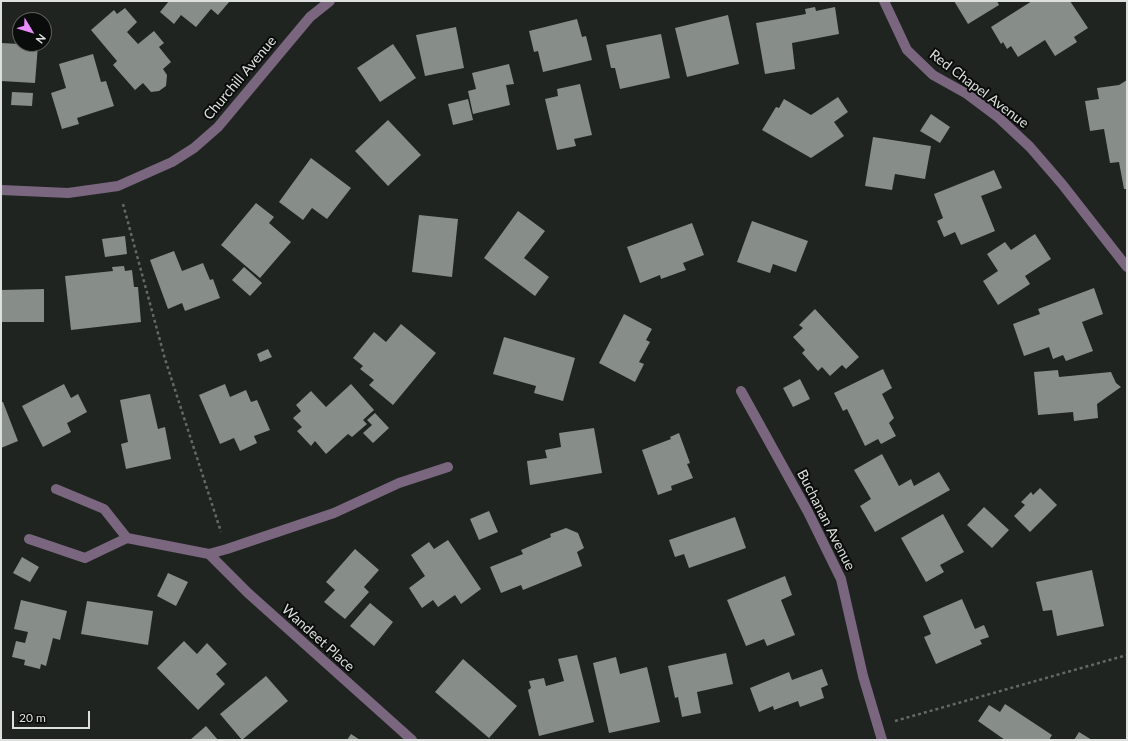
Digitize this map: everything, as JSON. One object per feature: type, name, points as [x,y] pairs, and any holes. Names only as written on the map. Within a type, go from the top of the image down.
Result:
[{"type":"street","name":"Churchill Avenue","points":[[1,190],[68,193],[118,186],[172,162],[218,127],[310,17],[330,1]]},
{"type":"street","name":"Red Chapel Avenue","points":[[884,1],[907,50],[933,75],[967,94],[999,118],[1030,147],[1062,184],[1127,267]]},
{"type":"street","name":"Buchanan Avenue","points":[[741,391],[808,512],[841,579],[863,676],[882,740]]},
{"type":"street","points":[[29,539],[85,558],[127,538],[209,554],[334,513],[399,483],[448,467]]},
{"type":"street","points":[[56,489],[104,509],[127,538]]},
{"type":"street","name":"Wandeet Place","points":[[209,554],[248,593],[412,740]]},
{"type":"path","points":[[127,217],[165,359],[227,549]]},
{"type":"path","points":[[878,726],[1127,655]]},
{"type":"building","points":[[169,1],[230,1],[218,15],[211,9],[196,27],[181,15],[174,24],[160,12]]},
{"type":"building","points":[[954,1],[997,1],[999,5],[968,24]]},
{"type":"building","points":[[1032,1],[1070,1],[1088,28],[1074,37],[1077,42],[1055,56],[1045,40],[1018,57],[1011,46],[1007,49],[1003,42],[1001,44],[991,27]]},
{"type":"building","points":[[815,7],[816,11],[835,7],[839,34],[792,43],[795,69],[765,74],[756,23],[806,14],[805,9]]},
{"type":"building","points":[[125,8],[137,22],[127,32],[138,44],[154,31],[164,43],[159,47],[171,62],[163,69],[167,75],[166,86],[159,91],[151,92],[143,83],[135,90],[113,65],[117,61],[91,30],[114,10],[117,14]]},
{"type":"building","points":[[728,15],[739,64],[687,77],[675,28]]},
{"type":"building","points":[[577,19],[582,37],[586,36],[592,60],[543,72],[538,51],[534,52],[529,31]]},
{"type":"building","points":[[456,27],[464,68],[425,76],[416,35]]},
{"type":"building","points":[[661,34],[670,78],[620,89],[615,68],[611,68],[606,45]]},
{"type":"building","points":[[1,43],[12,44],[12,52],[37,52],[35,83],[1,81]]},
{"type":"building","points":[[393,44],[416,78],[380,102],[357,68]]},
{"type":"building","points":[[93,54],[101,82],[106,81],[114,106],[77,118],[79,124],[62,129],[51,93],[66,88],[59,64]]},
{"type":"building","points":[[509,64],[514,84],[506,85],[510,105],[473,114],[468,91],[476,89],[472,73]]},
{"type":"building","points":[[1127,80],[1127,189],[1124,189],[1119,162],[1110,163],[1104,129],[1090,131],[1085,101],[1099,99],[1097,88],[1119,85]]},
{"type":"building","points":[[580,84],[592,135],[574,139],[576,146],[557,150],[545,99],[558,96],[557,89]]},
{"type":"building","points":[[12,92],[33,93],[32,106],[11,105]]},
{"type":"building","points":[[838,97],[848,112],[834,122],[844,136],[811,158],[762,130],[776,107],[779,108],[784,99],[811,115]]},
{"type":"building","points":[[468,99],[473,120],[453,125],[448,104]]},
{"type":"building","points":[[931,114],[950,127],[940,143],[920,131]]},
{"type":"building","points":[[388,120],[421,155],[388,186],[355,151]]},
{"type":"building","points":[[873,137],[931,146],[925,179],[895,174],[892,190],[865,186]]},
{"type":"building","points":[[311,158],[351,188],[327,219],[312,208],[303,220],[279,202]]},
{"type":"building","points":[[994,170],[1002,188],[981,196],[995,231],[961,245],[955,232],[944,237],[937,221],[943,218],[934,194]]},
{"type":"building","points":[[256,203],[274,217],[269,223],[291,242],[260,278],[221,245]]},
{"type":"building","points":[[518,211],[545,231],[524,258],[549,277],[535,296],[484,258]]},
{"type":"building","points":[[419,215],[458,219],[452,277],[412,272]]},
{"type":"building","points":[[752,221],[808,241],[796,272],[773,264],[770,273],[737,262]]},
{"type":"building","points":[[692,223],[704,255],[683,263],[686,270],[661,279],[660,275],[640,283],[627,247]]},
{"type":"building","points":[[1035,234],[1051,259],[1025,276],[1030,284],[998,305],[983,281],[998,271],[987,254],[1005,242],[1011,250]]},
{"type":"building","points":[[125,236],[127,254],[105,257],[102,239]]},
{"type":"building","points":[[174,251],[182,271],[203,263],[210,280],[213,279],[220,298],[185,311],[182,303],[168,309],[150,260]]},
{"type":"building","points":[[124,266],[125,271],[132,270],[134,287],[138,287],[141,322],[71,330],[65,276],[113,271],[112,267]]},
{"type":"building","points":[[244,267],[262,283],[250,296],[232,280]]},
{"type":"building","points":[[1094,288],[1103,314],[1082,322],[1093,351],[1066,361],[1063,355],[1053,359],[1049,347],[1024,356],[1013,324],[1040,314],[1038,309]]},
{"type":"building","points":[[44,289],[44,322],[1,322],[1,290]]},
{"type":"building","points":[[815,309],[859,357],[846,369],[842,365],[830,376],[822,367],[818,371],[802,353],[805,350],[793,337],[803,328],[799,325]]},
{"type":"building","points":[[624,314],[652,329],[646,340],[650,342],[639,362],[644,364],[635,382],[599,363]]},
{"type":"building","points":[[401,324],[436,353],[393,405],[369,385],[374,380],[360,369],[363,366],[353,358],[374,332],[386,342]]},
{"type":"building","points":[[504,337],[575,358],[563,401],[534,393],[536,386],[493,374]]},
{"type":"building","points":[[268,349],[272,357],[260,362],[257,354]]},
{"type":"building","points":[[883,369],[892,388],[882,394],[894,418],[889,423],[896,436],[881,444],[878,439],[865,446],[847,409],[843,411],[834,393]]},
{"type":"building","points":[[1058,370],[1059,377],[1111,372],[1116,383],[1121,387],[1097,404],[1098,418],[1074,421],[1073,412],[1038,415],[1034,372]]},
{"type":"building","points":[[800,379],[810,399],[793,407],[783,388]]},
{"type":"building","points":[[64,384],[71,398],[78,394],[87,412],[67,423],[71,432],[43,447],[22,406]]},
{"type":"building","points":[[225,384],[230,397],[246,390],[251,402],[257,400],[270,430],[254,436],[257,443],[240,451],[234,438],[220,444],[199,395]]},
{"type":"building","points":[[351,384],[374,410],[363,420],[367,424],[352,437],[348,434],[326,454],[315,441],[311,446],[297,431],[302,427],[293,418],[301,411],[296,405],[311,391],[326,407]]},
{"type":"building","points":[[150,394],[158,429],[165,427],[171,459],[126,469],[121,444],[128,442],[120,400]]},
{"type":"building","points":[[1,402],[3,402],[18,441],[1,448]]},
{"type":"building","points":[[375,413],[389,428],[373,443],[363,433],[372,425],[367,420]]},
{"type":"building","points":[[594,428],[602,473],[530,485],[527,461],[547,458],[545,450],[561,447],[559,433]]},
{"type":"building","points":[[679,433],[690,463],[687,464],[693,478],[671,486],[672,490],[658,495],[642,450],[671,439],[670,437]]},
{"type":"building","points":[[882,454],[899,486],[911,479],[914,486],[939,472],[950,490],[875,532],[860,506],[871,499],[854,470]]},
{"type":"building","points":[[1040,488],[1057,505],[1030,532],[1014,516],[1025,505],[1021,502],[1031,492],[1033,495]]},
{"type":"building","points":[[984,507],[1009,530],[992,548],[967,525]]},
{"type":"building","points":[[489,511],[498,532],[479,540],[470,519]]},
{"type":"building","points":[[943,514],[964,552],[940,565],[944,572],[926,582],[901,538]]},
{"type":"building","points":[[735,517],[746,548],[689,568],[684,554],[675,557],[669,540]]},
{"type":"building","points":[[566,528],[578,533],[584,548],[577,552],[582,566],[523,590],[521,585],[501,593],[490,567],[523,554],[521,550],[551,537],[550,534]]},
{"type":"building","points":[[448,540],[481,589],[461,604],[455,595],[438,607],[433,600],[422,608],[409,588],[425,576],[411,555],[429,542],[434,549]]},
{"type":"building","points":[[355,549],[379,570],[364,587],[369,592],[345,619],[324,602],[335,590],[326,582]]},
{"type":"building","points":[[22,557],[39,567],[30,582],[13,573]]},
{"type":"building","points":[[1092,570],[1104,626],[1057,636],[1052,610],[1043,611],[1036,582]]},
{"type":"building","points":[[168,573],[188,582],[176,606],[157,596]]},
{"type":"building","points":[[785,576],[792,595],[781,600],[795,635],[767,646],[764,639],[746,646],[727,600]]},
{"type":"building","points":[[962,599],[975,629],[984,625],[989,637],[980,640],[982,644],[936,664],[924,637],[931,634],[923,616]]},
{"type":"building","points":[[21,600],[67,611],[60,640],[53,638],[46,666],[41,664],[40,669],[24,665],[25,660],[12,657],[16,641],[25,643],[28,632],[14,629]]},
{"type":"building","points":[[87,601],[153,611],[148,645],[81,634]]},
{"type":"building","points":[[370,603],[393,622],[374,646],[350,626]]},
{"type":"building","points":[[184,641],[197,654],[207,643],[227,664],[216,674],[225,684],[198,710],[157,668]]},
{"type":"building","points":[[726,653],[733,684],[697,692],[701,713],[682,717],[678,697],[675,698],[668,666]]},
{"type":"building","points":[[577,655],[594,722],[539,736],[528,690],[531,688],[529,681],[544,678],[546,686],[564,681],[558,659]]},
{"type":"building","points":[[616,657],[620,674],[647,667],[660,722],[609,733],[593,663]]},
{"type":"building","points":[[463,659],[517,706],[489,738],[435,692]]},
{"type":"building","points":[[822,669],[828,685],[821,688],[824,698],[800,707],[798,701],[774,710],[773,706],[759,712],[750,688],[789,672],[792,680]]},
{"type":"building","points":[[266,676],[288,701],[242,740],[220,714]]},
{"type":"building","points":[[1005,704],[1052,735],[1049,740],[1005,740],[978,721],[989,705],[1000,712]]},
{"type":"building","points":[[206,726],[218,740],[190,740]]},
{"type":"building","points":[[1079,732],[1092,740],[1074,740]]},
{"type":"building","points":[[351,734],[360,740],[347,740]]}]
